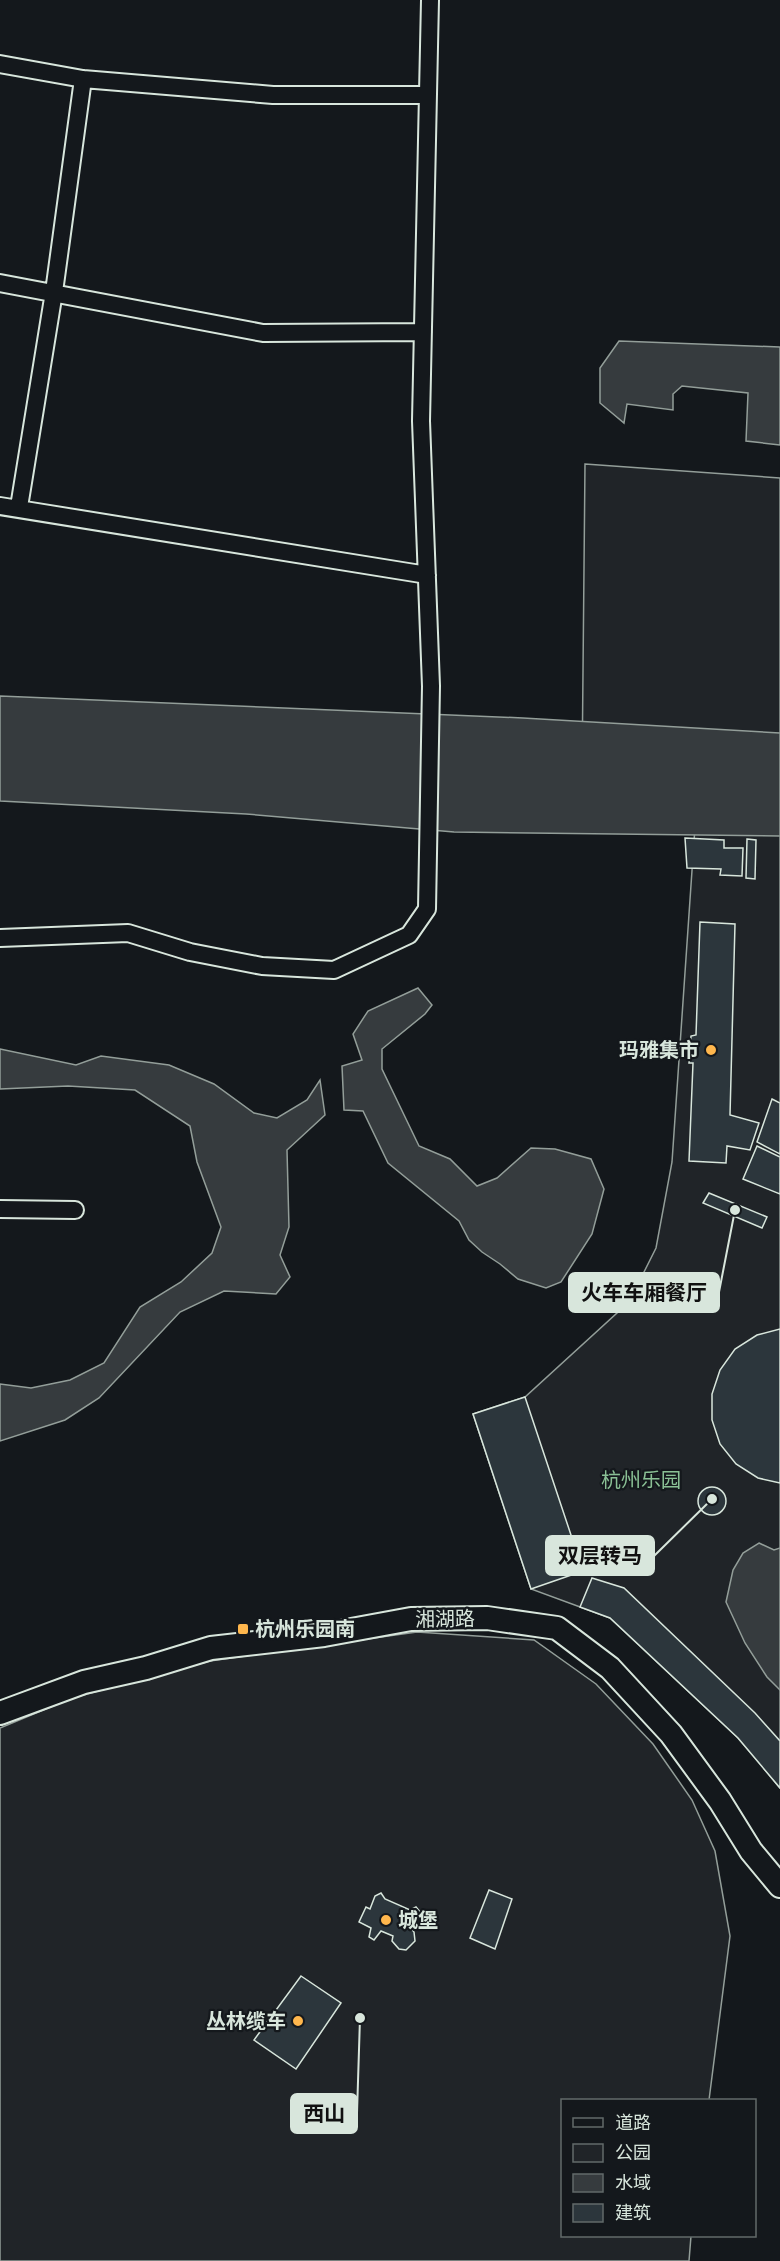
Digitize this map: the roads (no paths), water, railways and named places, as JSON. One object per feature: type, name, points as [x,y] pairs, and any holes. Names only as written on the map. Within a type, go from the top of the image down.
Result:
[{"type":"main road","name":"湘湖路","points":[[0,1713],[84,1682],[146,1668],[211,1648],[324,1635],[411,1619],[487,1618],[557,1628],[610,1668],[671,1734],[720,1801],[751,1851],[780,1886]]},
{"type":"street","points":[[0,938],[128,933],[190,952],[262,966],[334,970],[409,935],[427,909],[431,697],[421,421],[430,0]]},
{"type":"street","points":[[0,64],[83,79],[273,95],[428,95]]},
{"type":"street","points":[[19,507],[54,292],[83,79]]},
{"type":"street","points":[[0,283],[263,333],[423,332]]},
{"type":"street","points":[[0,506],[19,507],[427,575]]},
{"type":"street","points":[[0,1209],[75,1210]]},
{"type":"water","points":[[619,341],[780,347],[780,445],[746,441],[748,393],[682,386],[673,394],[673,410],[627,404],[624,423],[600,403],[600,368]]},
{"type":"water","points":[[0,696],[523,718],[780,733],[780,836],[454,832],[246,814],[0,801]]},
{"type":"water","points":[[418,988],[432,1005],[425,1014],[382,1049],[382,1069],[419,1146],[450,1159],[477,1186],[497,1178],[531,1148],[555,1149],[591,1159],[604,1189],[592,1234],[561,1282],[546,1288],[518,1279],[482,1252],[469,1240],[459,1221],[388,1163],[363,1111],[344,1110],[342,1066],[362,1060],[353,1034],[368,1011]]},
{"type":"water","points":[[0,1049],[76,1065],[101,1056],[169,1065],[214,1084],[254,1113],[277,1118],[307,1100],[320,1080],[325,1115],[287,1150],[289,1227],[280,1255],[290,1277],[276,1294],[224,1291],[180,1312],[99,1398],[65,1420],[0,1441],[0,1384],[31,1388],[70,1380],[104,1363],[140,1307],[181,1282],[212,1253],[221,1227],[197,1162],[190,1126],[135,1090],[68,1086],[0,1089]]},
{"type":"water","points":[[759,1543],[774,1550],[780,1548],[780,1690],[767,1677],[745,1643],[726,1602],[733,1570],[743,1553]]},
{"type":"place","name":"玛雅集市","points":[[711,1050]]},
{"type":"place","name":"火车车厢餐厅","points":[[735,1210]]},
{"type":"place","name":"双层转马","points":[[712,1499]]},
{"type":"place","name":"杭州乐园南","points":[[243,1629]]},
{"type":"place","name":"城堡","points":[[386,1920]]},
{"type":"place","name":"西山","points":[[360,2018]]},
{"type":"place","name":"丛林缆车","points":[[298,2021]]},
{"type":"park label","name":"杭州乐园","points":[[641,1480]]}]
